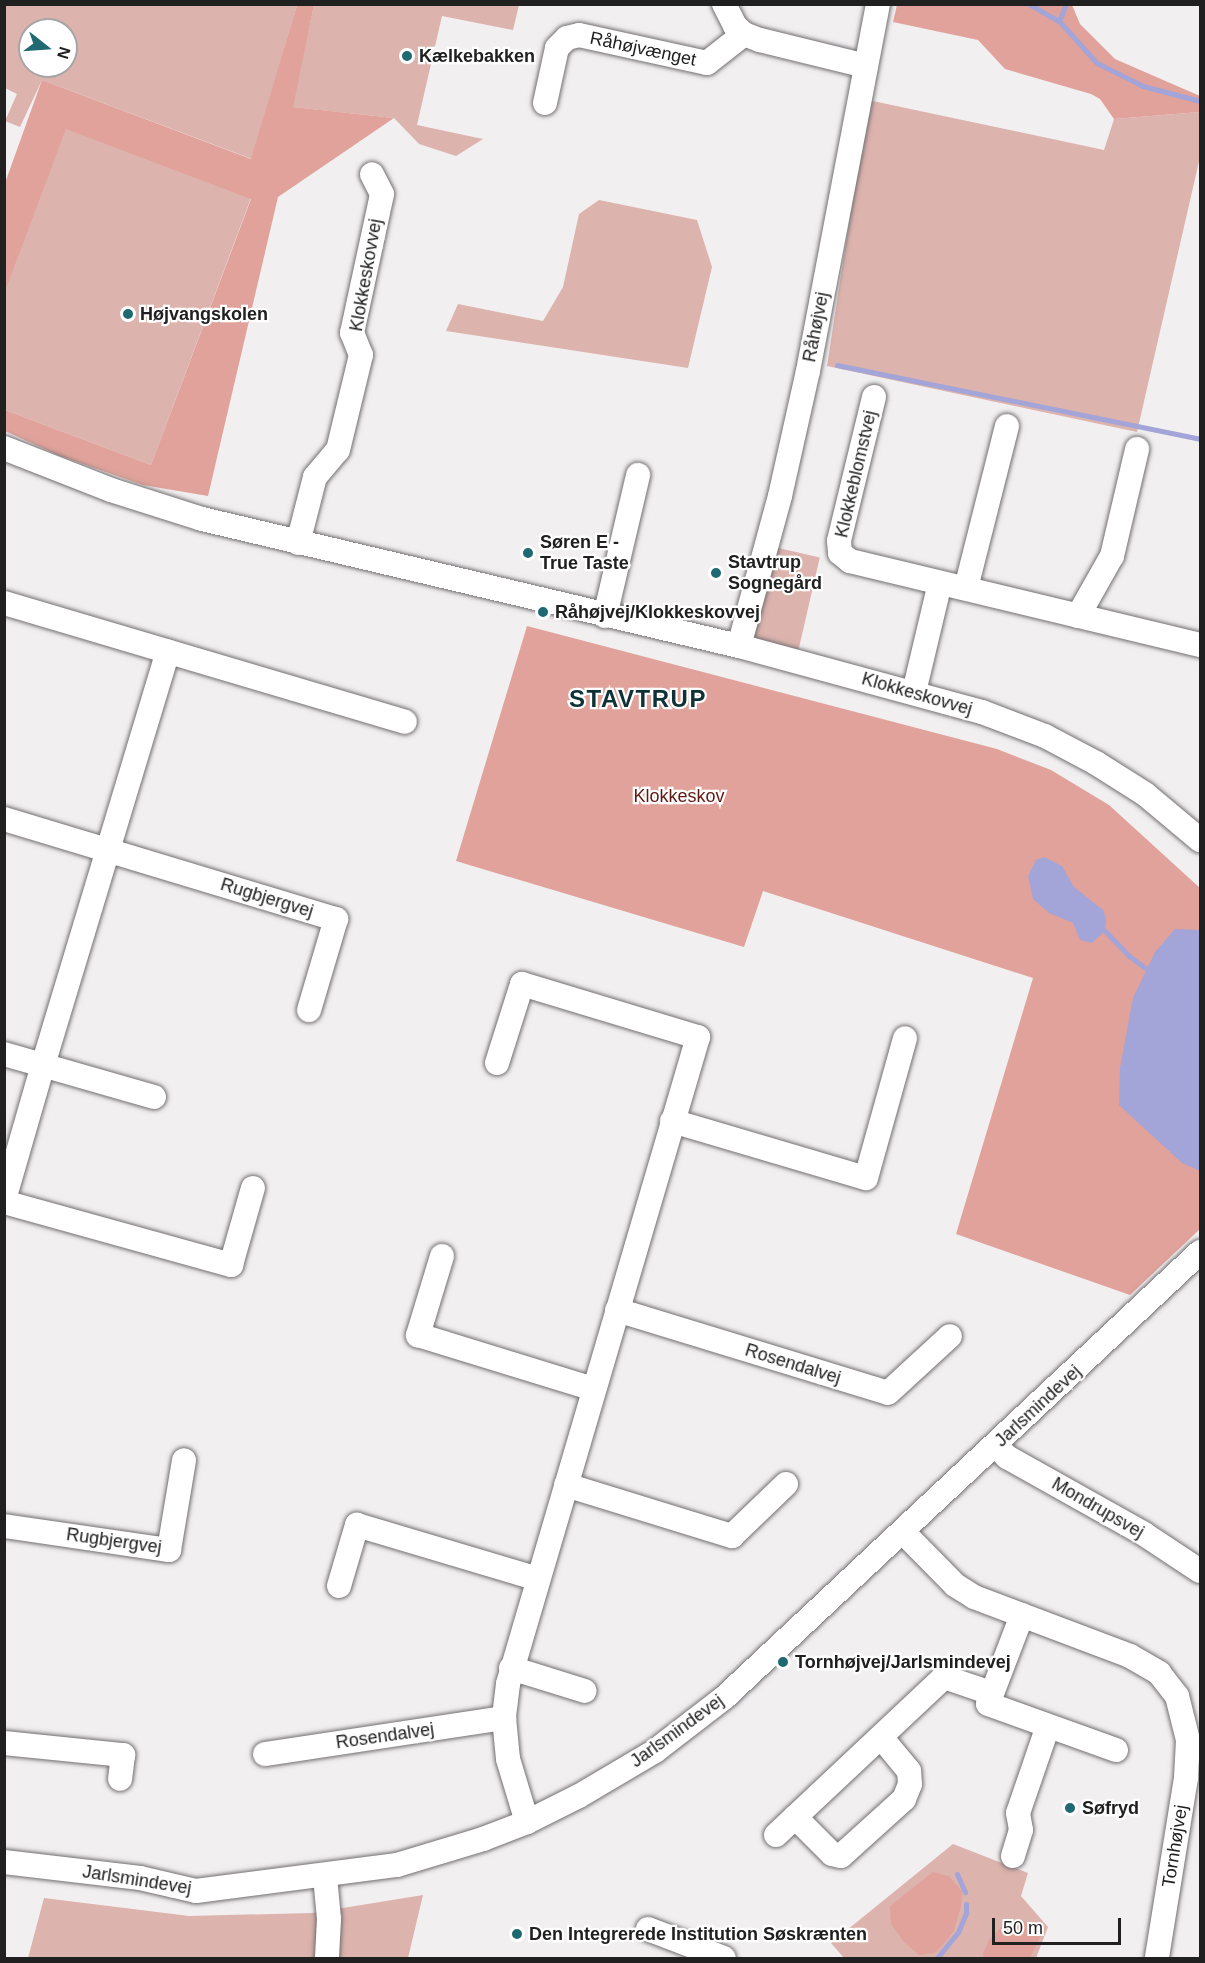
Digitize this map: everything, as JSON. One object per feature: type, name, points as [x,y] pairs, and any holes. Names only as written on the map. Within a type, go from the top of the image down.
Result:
[{"type":"street","points":[[724,4],[735,26],[744,34],[866,66]]},
{"type":"street","name":"Råhøjvej","points":[[739,646],[780,496],[808,371],[878,4]]},
{"type":"street","name":"Råhøjvænget","points":[[545,103],[557,48],[567,38],[579,35],[707,63],[744,34]]},
{"type":"street","name":"Klokkeskovvej","points":[[298,543],[315,477],[339,450],[362,355],[352,333],[382,194],[372,174]]},
{"type":"street","name":"Klokkeblomstvej","points":[[874,398],[839,541],[840,553],[850,561],[1078,616],[1199,642]]},
{"type":"street","points":[[966,588],[1007,426]]},
{"type":"street","name":"Klokkeskovvej","points":[[4,448],[111,490],[202,519],[739,646],[982,712],[1055,741],[1145,794],[1200,840]]},
{"type":"street","points":[[1078,616],[1112,556],[1137,449]]},
{"type":"street","points":[[605,616],[638,475]]},
{"type":"street","points":[[914,692],[940,583]]},
{"type":"street","points":[[4,603],[405,722]]},
{"type":"street","points":[[168,651],[4,1201],[231,1265],[253,1188]]},
{"type":"street","name":"Rugbjergvej","points":[[4,819],[336,919],[309,1010]]},
{"type":"street","points":[[496,1063],[522,984],[698,1037],[511,1668],[504,1718],[512,1777],[527,1822]]},
{"type":"street","points":[[672,1121],[866,1178],[905,1038]]},
{"type":"street","points":[[4,1054],[154,1097]]},
{"type":"street","name":"Jarlsmindevej","points":[[4,1862],[140,1878],[196,1891],[397,1865],[483,1839],[527,1822],[579,1796],[670,1740],[725,1697],[996,1446],[1200,1252]]},
{"type":"street","points":[[442,1256],[418,1335],[594,1389]]},
{"type":"street","name":"Rosendalvej","points":[[617,1310],[888,1393],[950,1336]]},
{"type":"street","name":"Mondrupsvej","points":[[996,1446],[1007,1456],[1144,1534],[1200,1571]]},
{"type":"street","name":"Rugbjergvej","points":[[4,1526],[169,1550],[184,1460]]},
{"type":"street","points":[[566,1485],[732,1536],[786,1485]]},
{"type":"street","points":[[339,1586],[357,1525],[538,1579]]},
{"type":"street","name":"Tornhøjvej","points":[[903,1532],[956,1585],[974,1597],[1130,1656],[1159,1673],[1177,1696],[1188,1740],[1186,1778],[1157,1959]]},
{"type":"street","points":[[1022,1615],[987,1704],[1116,1750]]},
{"type":"street","points":[[511,1668],[585,1691]]},
{"type":"street","points":[[776,1835],[944,1677],[991,1693]]},
{"type":"street","name":"Rosendalvej","points":[[265,1754],[504,1718]]},
{"type":"street","points":[[1013,1856],[1021,1830],[1018,1813],[1048,1726]]},
{"type":"street","points":[[795,1817],[832,1854],[841,1856],[904,1799],[910,1784],[909,1771],[880,1737]]},
{"type":"street","points":[[4,1743],[123,1755],[120,1779]]},
{"type":"street","points":[[325,1876],[329,1919],[327,1959]]},
{"type":"street","points":[[648,1929],[672,1949],[724,1959]]},
{"type":"shaded area","points":[[4,5],[297,5],[252,159],[42,80],[20,127],[5,121],[17,94],[5,88]]},
{"type":"shaded area","name":"Kælkebakken","points":[[314,5],[519,5],[513,30],[442,16],[417,125],[483,139],[456,156],[419,144],[394,118],[292,107]]},
{"type":"shaded area","points":[[868,100],[1104,150],[1114,119],[1200,112],[1200,157],[1137,432],[827,366]]},
{"type":"shaded area","points":[[66,128],[251,198],[151,465],[5,410],[4,291]]},
{"type":"shaded area","points":[[599,200],[697,220],[712,267],[688,368],[446,331],[458,304],[543,321],[563,287],[579,214]]},
{"type":"shaded area","points":[[774,547],[820,558],[799,649],[753,639]]},
{"type":"shaded area","points":[[953,1844],[1028,1873],[1021,1896],[1048,1927],[1036,1958],[844,1958],[831,1943]]},
{"type":"shaded area","points":[[423,1895],[408,1958],[28,1958],[44,1898],[189,1916],[312,1913]]},
{"type":"green space","points":[[297,5],[314,5],[293,107],[394,118],[278,197],[208,496],[143,485],[60,456],[5,431],[5,410],[151,465],[251,199],[66,129],[5,291],[5,183],[42,80],[251,159]]},
{"type":"green space","points":[[897,5],[1072,5],[1080,24],[1115,59],[1200,96],[1200,112],[1114,119],[1100,99],[1091,94],[1005,69],[978,40],[893,22]]},
{"type":"green space","name":"Klokkeskov","points":[[527,626],[997,749],[1051,770],[1109,805],[1200,888],[1200,1229],[1130,1295],[956,1234],[1033,978],[763,891],[744,947],[456,861]]},
{"type":"green space","points":[[933,1872],[949,1876],[962,1891],[961,1906],[954,1931],[942,1946],[934,1953],[919,1955],[904,1942],[891,1924],[890,1906]]},
{"type":"green space","points":[[1018,1921],[1030,1923],[1042,1933],[1030,1958],[984,1958],[983,1954],[989,1940],[1003,1925]]},
{"type":"water","points":[[1044,857],[1062,866],[1074,887],[1103,910],[1106,919],[1105,931],[1092,943],[1080,940],[1073,923],[1049,913],[1033,899],[1028,876],[1036,860]]},
{"type":"water","points":[[1175,929],[1200,930],[1200,1171],[1182,1163],[1119,1105],[1120,1068],[1133,998],[1155,952]]},
{"type":"waterway","points":[[1029,4],[1059,21],[1097,63],[1143,86],[1200,101]]},
{"type":"waterway","points":[[1059,21],[1066,4]]},
{"type":"waterway","points":[[837,365],[1200,439]]},
{"type":"waterway","points":[[1105,931],[1129,956],[1147,969]]},
{"type":"waterway","points":[[957,1874],[965,1892]]},
{"type":"waterway","points":[[937,1958],[958,1932],[966,1913],[966,1904]]},
{"type":"place","name":"Kælkebakken","points":[[407,56]]},
{"type":"place","name":"Højvangskolen","points":[[128,314]]},
{"type":"place","name":"Søren E - True Taste","points":[[528,553]]},
{"type":"place","name":"Stavtrup Sognegård","points":[[716,573]]},
{"type":"place","name":"Råhøjvej/Klokkeskovvej","points":[[543,612]]},
{"type":"place","name":"Tornhøjvej/Jarlsmindevej","points":[[783,1662]]},
{"type":"place","name":"Søfryd","points":[[1070,1808]]},
{"type":"place","name":"Den Integrerede Institution Søskrænten","points":[[517,1934]]},
{"type":"district","name":"STAVTRUP","points":[[638,699]]}]
